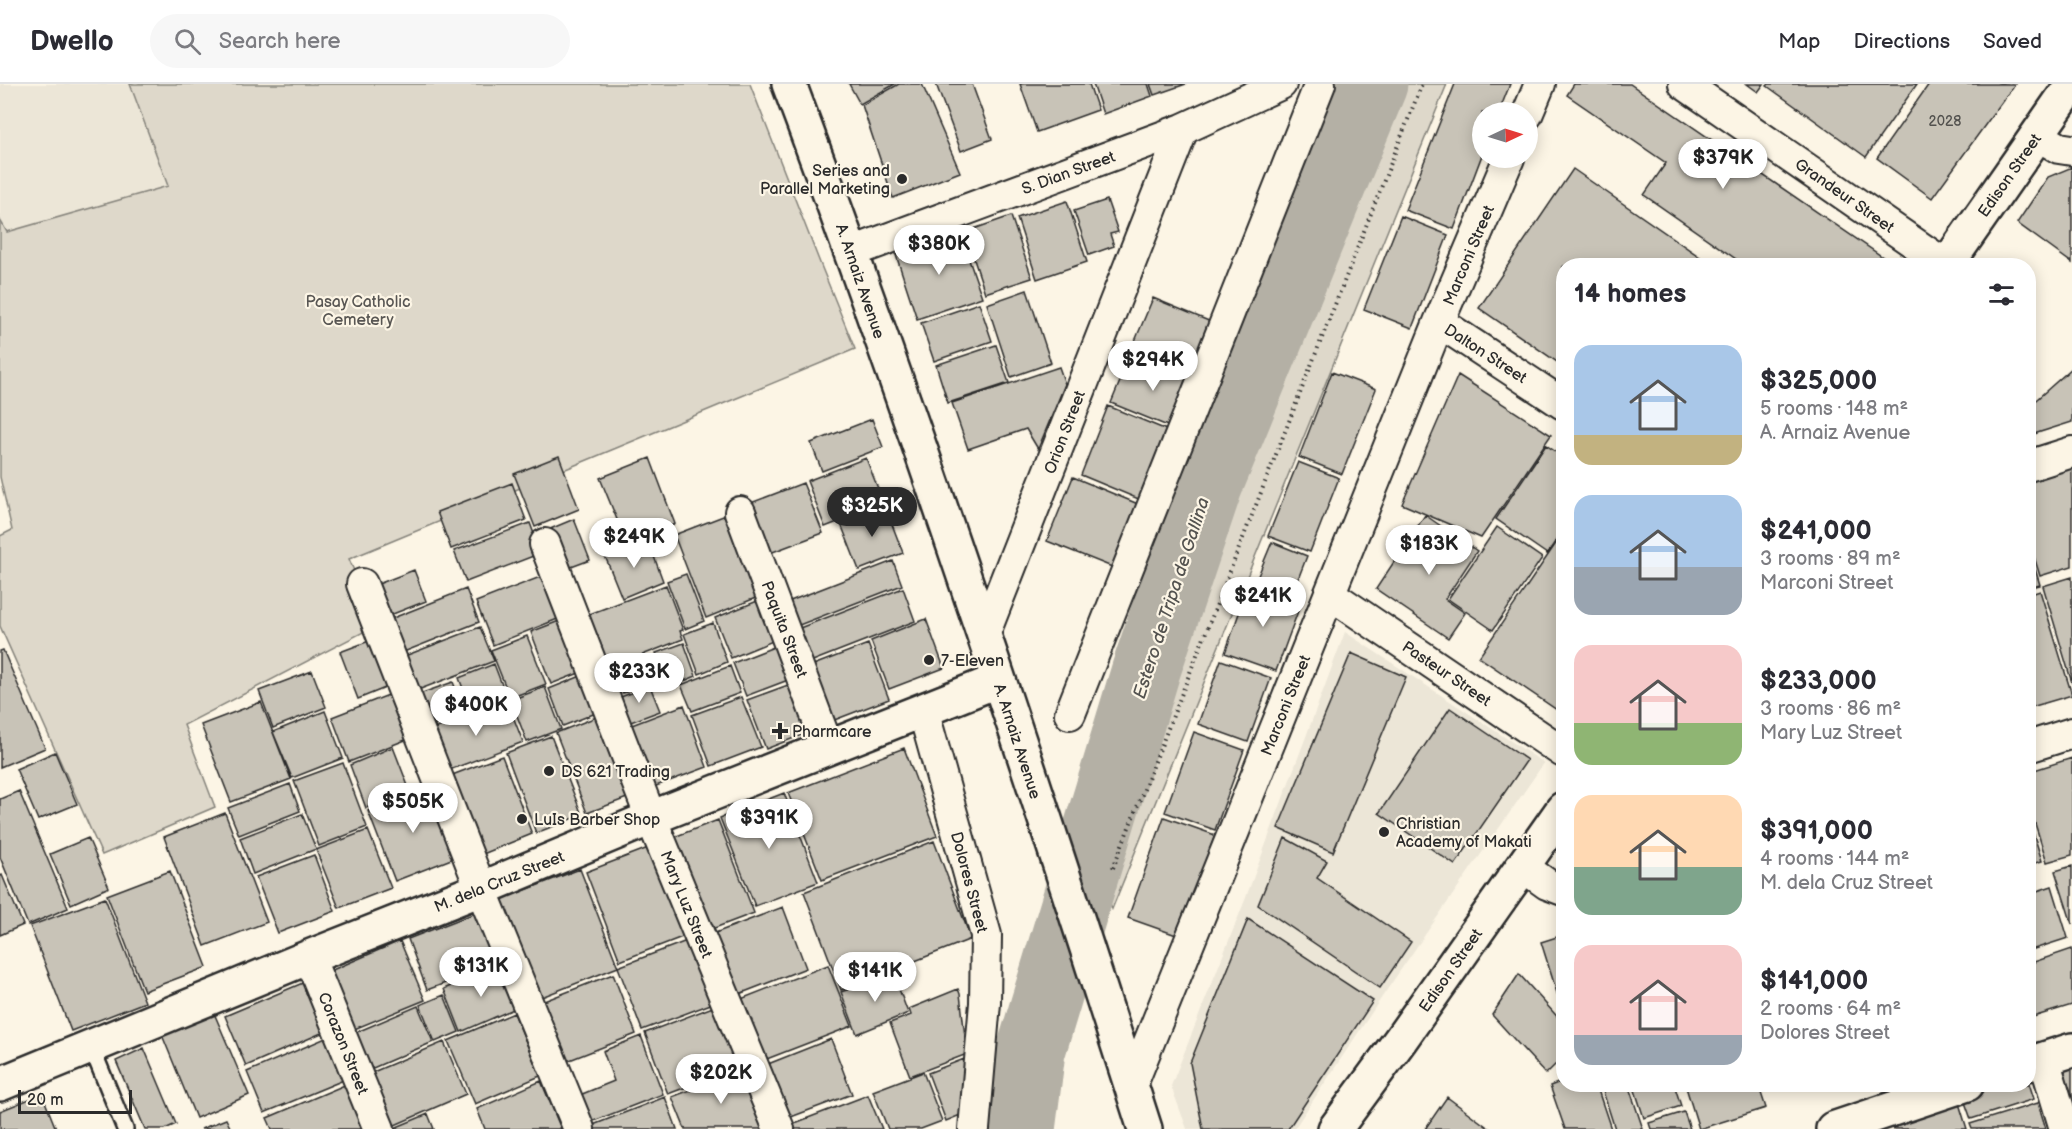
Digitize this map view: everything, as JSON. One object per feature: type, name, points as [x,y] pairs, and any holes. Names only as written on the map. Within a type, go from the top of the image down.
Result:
[{"type":"main road","name":"A. Arnaiz Avenue","points":[[789,84],[852,252],[984,634],[1144,1129]]},
{"type":"main road","name":"Edison Street","points":[[1951,258],[2072,85]]},
{"type":"main road","name":"M. dela Cruz Street","points":[[0,1084],[651,818],[999,680]]},
{"type":"main road","name":"Edison Street","points":[[1335,1129],[1556,819]]},
{"type":"main road","points":[[1833,1129],[1871,1123],[1947,1092]]},
{"type":"street","name":"S. Dian Street","points":[[852,252],[1183,129],[1281,84]]},
{"type":"street","points":[[1070,714],[1320,84]]},
{"type":"street","points":[[1532,102],[1540,84]]},
{"type":"street","name":"Grandeur Street","points":[[1684,84],[1936,258]]},
{"type":"street","name":"Orion Street","points":[[984,634],[1183,129]]},
{"type":"street","points":[[2037,135],[2059,148],[2072,150]]},
{"type":"street","name":"Marconi Street","points":[[1131,1087],[1439,322],[1505,168]]},
{"type":"street","name":"Dalton Street","points":[[1439,322],[1556,399]]},
{"type":"street","points":[[2036,463],[2072,452]]},
{"type":"street","name":"Paquita Street","points":[[740,512],[828,747]]},
{"type":"street","name":"Mary Luz Street","points":[[545,544],[651,818],[779,1129]]},
{"type":"street","points":[[362,584],[481,889],[579,1129]]},
{"type":"street","name":"Pasteur Street","points":[[1330,594],[1556,747]]},
{"type":"street","name":"Dolores Street","points":[[922,710],[986,935],[985,1003],[974,1129]]},
{"type":"street","points":[[2036,744],[2072,733]]},
{"type":"street","points":[[1522,866],[1547,884],[1556,887]]},
{"type":"street","name":"Corazon Street","points":[[309,957],[379,1129]]},
{"type":"street","points":[[2048,1058],[2065,1129]]},
{"type":"lane","points":[[91,1046],[125,1129]]},
{"type":"path","points":[[1113,868],[1422,84]]},
{"type":"shaded area","points":[[0,84],[130,84],[169,186],[7,232],[0,220]]},
{"type":"shaded area","name":"Christian Academy of Makati","points":[[1345,632],[1544,763],[1384,994],[1294,1129],[1187,1129],[1171,1086],[1245,900]]},
{"type":"green space","name":"Pasay Catholic Cemetery","points":[[130,84],[750,84],[855,349],[349,559],[377,625],[184,725],[215,807],[102,855],[0,626],[0,536],[12,530],[0,477],[0,220],[7,232],[168,186]]},
{"type":"green space","points":[[1401,84],[1447,84],[1112,909],[1099,871],[1181,644],[1329,262]]},
{"type":"building","points":[[849,84],[895,84],[860,104]]},
{"type":"building","points":[[899,84],[922,84],[960,172],[893,198],[862,105]]},
{"type":"building","points":[[936,84],[972,84],[992,139],[961,151]]},
{"type":"building","points":[[1020,84],[1089,84],[1098,110],[1037,132]]},
{"type":"building","points":[[1093,84],[1148,84],[1152,96],[1103,114]]},
{"type":"building","points":[[1150,84],[1186,84],[1154,95]]},
{"type":"building","points":[[1455,84],[1510,84],[1503,102],[1472,102],[1472,168],[1477,168],[1454,229],[1405,210]]},
{"type":"building","points":[[1574,84],[1630,84],[1884,258],[1735,258],[1644,195],[1666,163],[1567,95]]},
{"type":"building","points":[[1747,84],[1764,84],[1758,92]]},
{"type":"building","points":[[1769,84],[1917,84],[1866,157],[1767,86]]},
{"type":"building","points":[[1929,84],[2015,84],[1932,198],[1877,158]]},
{"type":"building","points":[[2072,167],[2072,263],[2017,223],[2048,177]]},
{"type":"building","points":[[1573,169],[1701,258],[1556,258],[1556,361],[1479,308]]},
{"type":"building","points":[[1107,200],[1118,232],[1110,234],[1114,246],[1089,255],[1074,211]]},
{"type":"building","points":[[1067,201],[1087,262],[1037,279],[1017,218]]},
{"type":"building","points":[[1011,216],[1032,278],[985,293],[965,232]]},
{"type":"building","points":[[1401,216],[1448,235],[1412,328],[1364,309]]},
{"type":"building","points":[[960,234],[982,297],[917,319],[896,255]]},
{"type":"building","points":[[1027,290],[1051,363],[1011,377],[987,304]]},
{"type":"building","points":[[1153,298],[1216,324],[1199,367],[1135,341]]},
{"type":"building","points":[[979,303],[992,341],[934,361],[921,323]]},
{"type":"building","points":[[996,345],[1009,383],[948,403],[936,365]]},
{"type":"building","points":[[1131,355],[1195,382],[1175,429],[1111,403]]},
{"type":"building","points":[[1059,367],[1065,384],[1038,449],[1026,429],[968,449],[952,403]]},
{"type":"building","points":[[2072,368],[2072,422],[2036,433],[2036,400]]},
{"type":"building","points":[[1332,372],[1376,389],[1342,474],[1299,457]]},
{"type":"building","points":[[1458,375],[1551,435],[1481,538],[1402,504]]},
{"type":"building","points":[[1108,406],[1169,431],[1141,500],[1081,475]]},
{"type":"building","points":[[872,419],[883,447],[822,471],[811,443]]},
{"type":"building","points":[[1546,445],[1556,452],[1556,540],[1547,554],[1496,519]]},
{"type":"building","points":[[559,456],[579,509],[535,527],[514,474]]},
{"type":"building","points":[[650,458],[675,524],[627,544],[600,478]]},
{"type":"building","points":[[866,458],[884,504],[825,527],[807,481]]},
{"type":"building","points":[[1298,462],[1339,478],[1310,552],[1268,536]]},
{"type":"building","points":[[2072,466],[2072,566],[2040,576],[2036,563],[2036,477]]},
{"type":"building","points":[[1073,477],[1138,504],[1112,567],[1047,541]]},
{"type":"building","points":[[512,483],[526,520],[451,549],[437,512]]},
{"type":"building","points":[[803,483],[823,533],[762,556],[743,506]]},
{"type":"building","points":[[885,506],[903,553],[859,570],[841,524]]},
{"type":"building","points":[[731,513],[763,595],[706,618],[674,535]]},
{"type":"building","points":[[1425,515],[1477,551],[1445,599],[1465,613],[1448,638],[1376,589]]},
{"type":"building","points":[[574,519],[590,560],[558,572],[543,532]]},
{"type":"building","points":[[530,523],[541,553],[466,582],[454,551]]},
{"type":"building","points":[[1497,527],[1542,558],[1493,630],[1448,599]]},
{"type":"building","points":[[648,540],[663,581],[622,598],[605,556]]},
{"type":"building","points":[[1272,542],[1307,556],[1291,597],[1255,583]]},
{"type":"building","points":[[1556,543],[1556,709],[1479,657]]},
{"type":"building","points":[[893,561],[902,585],[794,627],[785,603]]},
{"type":"building","points":[[414,570],[426,601],[380,619],[368,588]]},
{"type":"building","points":[[2036,572],[2040,585],[2036,586]]},
{"type":"building","points":[[548,574],[565,616],[493,645],[476,602]]},
{"type":"building","points":[[686,574],[704,621],[685,629],[667,581]]},
{"type":"building","points":[[2072,577],[2072,683],[2043,586]]},
{"type":"building","points":[[666,585],[683,630],[680,631],[683,639],[607,669],[587,615]]},
{"type":"building","points":[[1249,585],[1301,603],[1276,671],[1225,653]]},
{"type":"building","points":[[903,588],[915,621],[805,664],[792,631]]},
{"type":"building","points":[[466,589],[479,622],[396,655],[383,622]]},
{"type":"building","points":[[2040,591],[2072,695],[2036,706],[2036,592]]},
{"type":"building","points":[[765,598],[780,638],[731,658],[715,618]]},
{"type":"building","points":[[567,618],[587,670],[551,684],[531,632]]},
{"type":"building","points":[[926,619],[944,668],[889,689],[871,641]]},
{"type":"building","points":[[713,623],[727,662],[699,674],[684,634]]},
{"type":"building","points":[[480,627],[494,661],[410,693],[397,659]]},
{"type":"building","points":[[527,636],[546,684],[510,698],[491,650]]},
{"type":"building","points":[[377,638],[395,684],[358,699],[340,652]]},
{"type":"building","points":[[684,643],[696,676],[670,687],[656,653]]},
{"type":"building","points":[[784,643],[796,677],[746,696],[733,663]]},
{"type":"building","points":[[868,644],[889,699],[824,724],[803,669]]},
{"type":"building","points":[[3,650],[45,748],[0,767],[0,651]]},
{"type":"building","points":[[1351,653],[1406,677],[1333,852],[1278,828]]},
{"type":"building","points":[[652,656],[661,679],[623,693],[615,671]]},
{"type":"building","points":[[1221,660],[1271,678],[1248,742],[1198,724]]},
{"type":"building","points":[[494,664],[507,698],[472,712],[459,678]]},
{"type":"building","points":[[730,666],[740,693],[692,711],[681,685]]},
{"type":"building","points":[[312,671],[326,707],[273,728],[259,691]]},
{"type":"building","points":[[586,674],[601,711],[563,726],[549,689]]},
{"type":"building","points":[[799,681],[817,729],[766,749],[747,700]]},
{"type":"building","points":[[453,682],[465,713],[423,730],[411,697]]},
{"type":"building","points":[[650,686],[660,711],[628,723],[618,698]]},
{"type":"building","points":[[545,687],[561,729],[527,742],[511,700]]},
{"type":"building","points":[[391,694],[408,739],[349,762],[332,717]]},
{"type":"building","points":[[741,697],[761,747],[711,766],[692,715]]},
{"type":"building","points":[[507,701],[523,742],[444,772],[429,731]]},
{"type":"building","points":[[261,702],[291,779],[231,802],[201,725]]},
{"type":"building","points":[[684,705],[707,767],[648,789],[624,728]]},
{"type":"building","points":[[1450,708],[1527,760],[1455,865],[1379,813]]},
{"type":"building","points":[[325,711],[343,758],[292,778],[273,732]]},
{"type":"building","points":[[604,714],[635,795],[587,813],[556,733]]},
{"type":"building","points":[[1194,732],[1244,750],[1215,830],[1165,812]]},
{"type":"building","points":[[551,736],[582,815],[536,833],[506,753]]},
{"type":"building","points":[[393,747],[410,791],[366,808],[350,765]]},
{"type":"building","points":[[904,748],[937,836],[822,880],[788,793]]},
{"type":"building","points":[[55,752],[77,804],[38,820],[16,769]]},
{"type":"building","points":[[502,756],[532,834],[478,856],[447,777]]},
{"type":"building","points":[[2072,758],[2072,855],[2047,862],[2036,827],[2036,769]]},
{"type":"building","points":[[343,763],[367,827],[319,846],[294,781]]},
{"type":"building","points":[[290,784],[300,811],[239,835],[228,808]]},
{"type":"building","points":[[432,787],[459,856],[395,881],[368,811]]},
{"type":"building","points":[[19,791],[68,908],[28,925],[0,857],[0,799]]},
{"type":"building","points":[[784,793],[818,882],[755,906],[720,818]]},
{"type":"building","points":[[225,813],[267,922],[205,946],[164,837]]},
{"type":"building","points":[[302,814],[316,849],[253,874],[240,838]]},
{"type":"building","points":[[1164,817],[1215,835],[1179,936],[1128,918]]},
{"type":"building","points":[[718,820],[754,913],[704,932],[669,839]]},
{"type":"building","points":[[368,830],[391,888],[339,908],[316,850]]},
{"type":"building","points":[[88,838],[109,887],[71,904],[50,854]]},
{"type":"building","points":[[1285,838],[1327,861],[1317,878],[1411,942],[1380,988],[1258,905]]},
{"type":"building","points":[[934,841],[971,939],[841,990],[804,892]]},
{"type":"building","points":[[2036,842],[2042,861],[2036,863]]},
{"type":"building","points":[[656,845],[690,934],[620,961],[586,872]]},
{"type":"building","points":[[314,855],[335,911],[278,933],[256,877]]},
{"type":"building","points":[[2072,866],[2072,924],[2055,871]]},
{"type":"building","points":[[580,869],[618,967],[534,1000],[497,901]]},
{"type":"building","points":[[170,871],[207,967],[144,991],[107,895]]},
{"type":"building","points":[[2,875],[23,925],[0,935],[0,876]]},
{"type":"building","points":[[2052,886],[2068,938],[2036,948],[2036,891]]},
{"type":"building","points":[[105,898],[145,1002],[71,1031],[30,926]]},
{"type":"building","points":[[783,907],[806,968],[734,996],[710,935]]},
{"type":"building","points":[[478,912],[498,963],[427,990],[408,939]]},
{"type":"building","points":[[1248,919],[1373,1001],[1288,1129],[1203,1129],[1190,1063]]},
{"type":"building","points":[[1556,937],[1556,990],[1541,942]]},
{"type":"building","points":[[692,939],[716,1002],[642,1030],[618,967]]},
{"type":"building","points":[[400,941],[425,1000],[347,1032],[323,974]]},
{"type":"building","points":[[2072,949],[2072,1005],[2036,1016],[2036,961]]},
{"type":"building","points":[[500,964],[518,1007],[461,1032],[444,989]]},
{"type":"building","points":[[828,965],[852,1026],[759,1062],[736,1001]]},
{"type":"building","points":[[893,973],[908,1013],[857,1034],[841,992]]},
{"type":"building","points":[[613,974],[636,1034],[562,1063],[539,1003]]},
{"type":"building","points":[[1519,974],[1556,1015],[1556,1064],[1546,1074],[1492,1015]]},
{"type":"building","points":[[305,982],[326,1031],[246,1066],[225,1016]]},
{"type":"building","points":[[958,989],[967,1054],[910,1076],[890,1023],[911,1015],[909,1009]]},
{"type":"building","points":[[444,995],[459,1032],[435,1042],[420,1005]]},
{"type":"building","points":[[718,1005],[742,1066],[668,1094],[645,1033]]},
{"type":"building","points":[[418,1006],[433,1042],[366,1071],[350,1035]]},
{"type":"building","points":[[214,1013],[249,1095],[196,1118],[162,1035]]},
{"type":"building","points":[[514,1013],[540,1076],[475,1104],[448,1041]]},
{"type":"building","points":[[641,1036],[663,1094],[586,1124],[575,1097],[614,1081],[603,1051]]},
{"type":"building","points":[[328,1037],[346,1079],[264,1113],[247,1072]]},
{"type":"building","points":[[831,1039],[852,1094],[783,1120],[763,1066]]},
{"type":"building","points":[[444,1042],[466,1094],[388,1128],[366,1075]]},
{"type":"building","points":[[144,1048],[176,1124],[165,1129],[145,1129],[116,1061]]},
{"type":"building","points":[[964,1059],[970,1111],[946,1121],[928,1073]]},
{"type":"building","points":[[2072,1068],[2072,1103],[2062,1071]]},
{"type":"building","points":[[745,1069],[765,1129],[685,1129],[672,1097]]},
{"type":"building","points":[[923,1072],[942,1121],[921,1129],[888,1129],[873,1091]]},
{"type":"building","points":[[541,1081],[561,1129],[485,1129],[477,1109]]},
{"type":"building","points":[[347,1084],[366,1129],[272,1129],[267,1118]]},
{"type":"building","points":[[1556,1084],[1556,1092],[1599,1092],[1611,1129],[1565,1129],[1550,1086]]},
{"type":"building","points":[[1603,1092],[1631,1092],[1643,1129],[1615,1129]]},
{"type":"building","points":[[1636,1092],[1677,1092],[1681,1106],[1644,1118]]},
{"type":"building","points":[[1687,1092],[1761,1092],[1766,1108],[1699,1129]]},
{"type":"building","points":[[1968,1092],[2032,1092],[2034,1099],[1971,1119],[1962,1094]]},
{"type":"building","points":[[42,1094],[56,1129],[0,1129],[0,1111]]},
{"type":"building","points":[[868,1095],[882,1129],[788,1129],[787,1126]]},
{"type":"building","points":[[665,1097],[677,1129],[589,1129],[588,1127]]},
{"type":"building","points":[[1447,1097],[1490,1129],[1425,1129]]},
{"type":"building","points":[[1958,1100],[1967,1129],[1894,1129],[1892,1122]]},
{"type":"building","points":[[2038,1103],[2046,1129],[1972,1129],[1970,1124]]},
{"type":"building","points":[[1684,1112],[1690,1129],[1651,1129],[1649,1123]]},
{"type":"building","points":[[428,1114],[434,1129],[392,1129]]},
{"type":"building","points":[[226,1119],[231,1129],[201,1129]]},
{"type":"waterway","name":"Estero de Tripa de Gallina","points":[[1021,1129],[1031,1051],[1146,670],[1208,486],[1373,84]]},
{"type":"place","name":"Series and Parallel Marketing","points":[[902,179]]},
{"type":"place","name":"7-Eleven","points":[[929,660]]},
{"type":"place","name":"Pharmcare","points":[[780,731]]},
{"type":"place","name":"DS 621 Trading","points":[[549,771]]},
{"type":"place","name":"LuIs Barber Shop","points":[[522,819]]},
{"type":"place","name":"Christian Academy of Makati","points":[[1384,832]]}]
